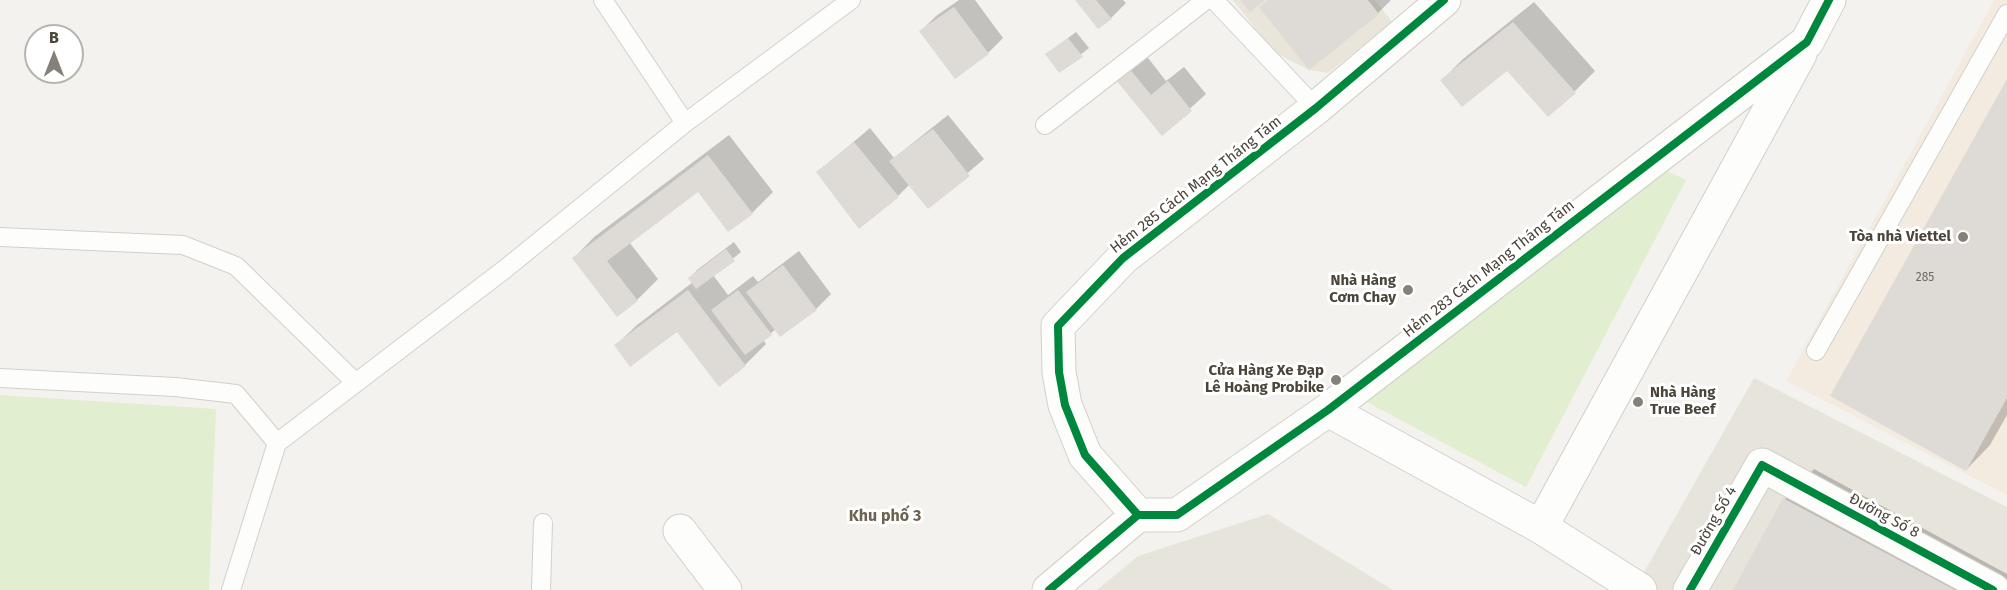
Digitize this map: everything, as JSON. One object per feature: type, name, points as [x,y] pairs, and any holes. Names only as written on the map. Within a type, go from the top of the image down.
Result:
[{"type":"street","name":"Hẻm 285 Cách Mạng Tháng Tám","points":[[1138,514],[1085,455],[1065,405],[1059,372],[1058,326],[1123,258],[1316,108],[1444,0]]},
{"type":"street","name":"Hẻm 283 Cách Mạng Tháng Tám","points":[[1541,526],[1829,0]]},
{"type":"street","name":"Hẻm 283 Cách Mạng Tháng Tám","points":[[1138,514],[1177,515],[1328,410],[1807,42]]},
{"type":"street","points":[[1328,410],[1541,526],[1640,590]]},
{"type":"street","name":"Đường Số 4","points":[[1690,590],[1762,465]]},
{"type":"street","name":"Đường Số 8","points":[[1762,465],[1994,590]]},
{"type":"street","points":[[1049,590],[1138,514]]},
{"type":"street","points":[[680,531],[725,590]]},
{"type":"lane","points":[[603,0],[686,123]]},
{"type":"lane","points":[[231,590],[277,443],[505,269],[686,123],[851,0]]},
{"type":"lane","points":[[1045,125],[1206,0]]},
{"type":"lane","points":[[1214,0],[1316,108]]},
{"type":"lane","points":[[1816,351],[2007,14]]},
{"type":"lane","points":[[0,237],[183,245],[236,266],[355,382]]},
{"type":"lane","points":[[0,378],[175,387],[236,394],[277,443]]},
{"type":"lane","points":[[541,590],[543,523]]},
{"type":"shaded area","points":[[1233,0],[1375,0],[1392,22],[1328,73],[1309,70],[1274,52]]},
{"type":"shaded area","name":"Tòa nhà Viettel","points":[[1994,0],[2007,0],[2007,495],[1786,381]]},
{"type":"shaded area","points":[[1754,378],[2007,507],[2007,590],[1634,590]]},
{"type":"shaded area","points":[[1268,514],[1393,590],[1097,590],[1138,556]]},
{"type":"green space","points":[[1654,165],[1686,180],[1526,487],[1363,400]]},
{"type":"green space","points":[[0,395],[216,409],[209,590],[0,590]]},
{"type":"building","points":[[1075,0],[1096,0],[1112,19],[1098,29]]},
{"type":"building","points":[[1240,0],[1265,0],[1250,12]]},
{"type":"building","points":[[1268,0],[1368,0],[1379,14],[1309,70],[1259,7]]},
{"type":"building","points":[[954,7],[989,54],[955,79],[919,31]]},
{"type":"building","points":[[1513,22],[1576,93],[1548,117],[1507,71],[1462,107],[1440,80]]},
{"type":"building","points":[[1068,38],[1083,57],[1059,73],[1045,54]]},
{"type":"building","points":[[1129,68],[1151,95],[1168,81],[1192,111],[1162,136],[1115,79]]},
{"type":"building","name":"Tòa nhà Viettel","points":[[2007,79],[2007,398],[1966,471],[1830,396]]},
{"type":"building","points":[[933,129],[970,176],[928,209],[889,161]]},
{"type":"building","points":[[854,142],[899,197],[859,229],[816,172]]},
{"type":"building","points":[[708,155],[753,214],[728,232],[698,192],[607,261],[638,301],[617,317],[572,258]]},
{"type":"building","points":[[726,249],[735,261],[696,289],[688,278]]},
{"type":"building","points":[[783,265],[817,310],[780,337],[746,292]]},
{"type":"building","points":[[688,290],[746,366],[719,387],[677,332],[630,367],[614,345]]},
{"type":"building","points":[[738,290],[772,335],[745,355],[711,310]]},
{"type":"building","points":[[1783,498],[1955,590],[1733,590]]},
{"type":"cycle path","points":[[1049,590],[1138,515],[1085,455],[1065,405],[1059,372],[1058,326],[1123,258],[1316,108],[1444,0]]},
{"type":"cycle path","points":[[1138,515],[1177,515],[1328,410],[1807,42],[1829,0]]},
{"type":"cycle path","points":[[1690,590],[1762,465],[1993,590]]},
{"type":"place","name":"Tòa nhà Viettel","points":[[1963,237]]},
{"type":"place","name":"Nhà Hàng Cơm Chay","points":[[1408,290]]},
{"type":"place","name":"Cửa Hàng Xe Đạp Lê Hoàng Probike","points":[[1336,380]]},
{"type":"place","name":"Nhà Hàng True Beef","points":[[1638,402]]},
{"type":"district","name":"Khu phố 3","points":[[885,517]]}]
